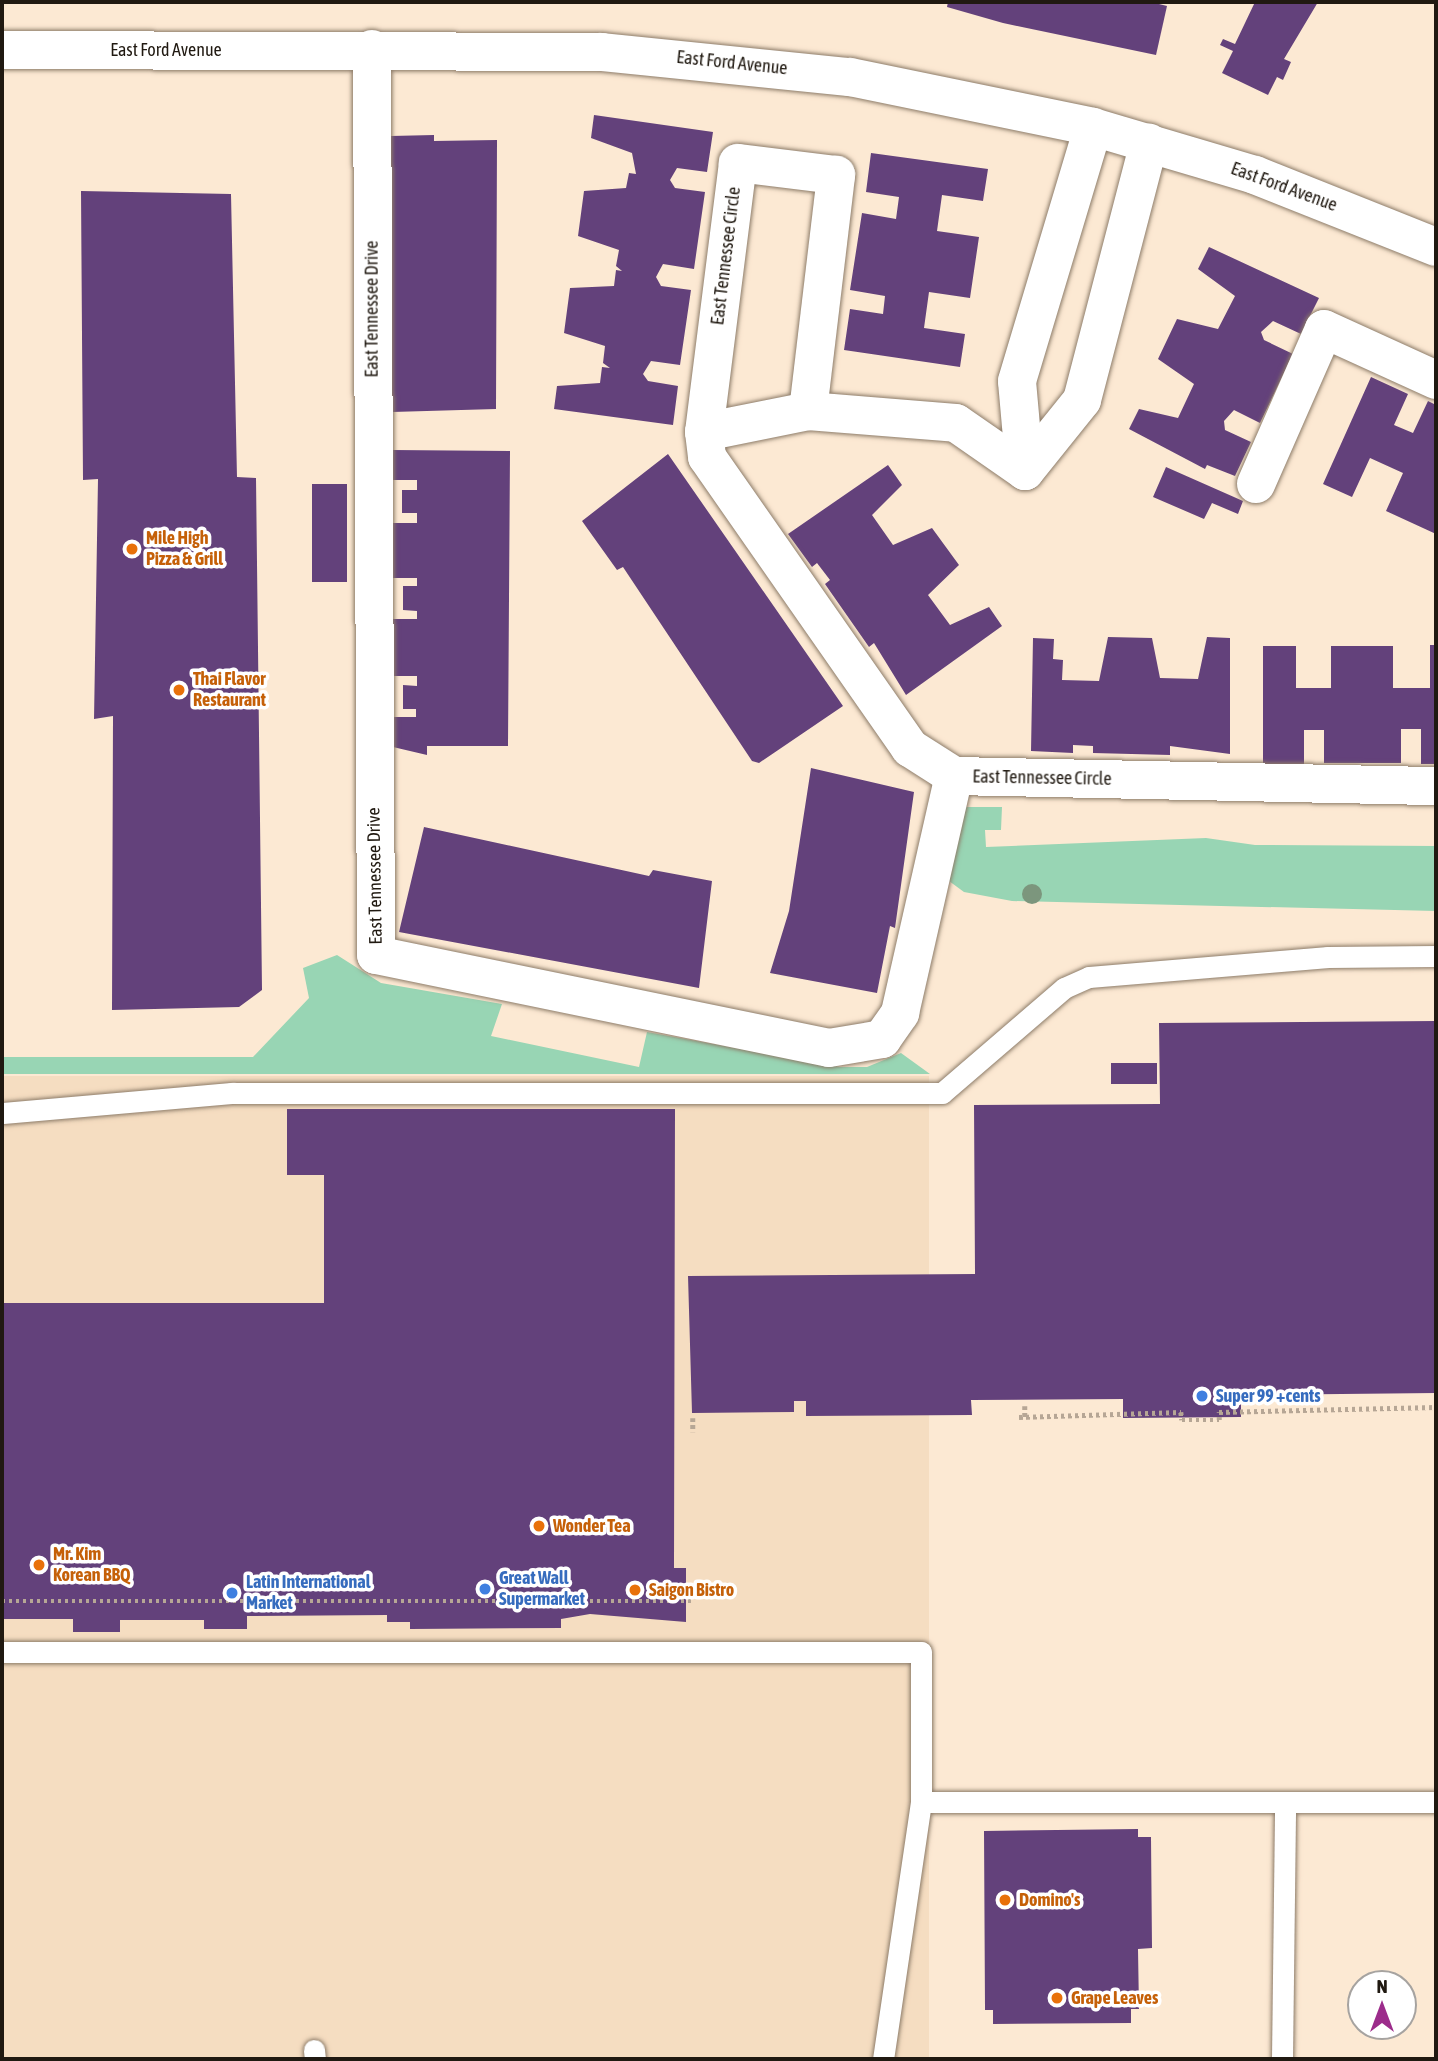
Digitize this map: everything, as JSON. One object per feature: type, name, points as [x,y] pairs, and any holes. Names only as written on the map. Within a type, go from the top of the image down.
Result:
[{"type":"street","name":"East Ford Avenue","points":[[2,50],[372,49],[704,59],[850,77],[1093,127],[1149,143],[1255,175],[1436,247]]},
{"type":"street","name":"East Tennessee Drive","points":[[372,49],[376,955],[829,1048],[882,1039],[900,1013],[954,776]]},
{"type":"street","points":[[1025,471],[1017,381],[1093,127]]},
{"type":"street","points":[[1025,471],[1082,400],[1149,143]]},
{"type":"street","name":"East Tennessee Circle","points":[[808,411],[836,175],[738,163],[704,432],[707,457],[910,748],[954,776],[1436,786]]},
{"type":"street","points":[[1256,484],[1324,329],[1436,380]]},
{"type":"street","points":[[704,432],[808,411],[956,423],[1025,471]]},
{"type":"lane","points":[[2,1113],[232,1093],[942,1093],[1064,988],[1089,977],[1328,957],[1436,956]]},
{"type":"lane","points":[[2,1652],[920,1652],[920,1802],[883,2059]]},
{"type":"lane","points":[[920,1802],[1436,1802]]},
{"type":"lane","points":[[1282,2059],[1285,1802]]},
{"type":"path","points":[[1025,1406],[1022,1417],[1181,1412],[1182,1420],[1219,1420],[1219,1412],[1436,1407]]},
{"type":"path","points":[[693,1418],[693,1432]]},
{"type":"path","points":[[2,1601],[694,1601]]},
{"type":"shaded area","points":[[2,1076],[929,1076],[929,2059],[2,2059]]},
{"type":"green space","points":[[957,807],[1002,807],[1001,830],[985,830],[986,847],[1206,838],[1255,845],[1436,846],[1436,911],[1012,901],[964,892],[949,881]]},
{"type":"green space","points":[[337,955],[381,983],[502,1004],[491,1036],[639,1067],[647,1032],[840,1067],[867,1067],[901,1053],[930,1074],[2,1074],[2,1057],[253,1057],[309,998],[303,968]]},
{"type":"building","points":[[948,2],[1151,2],[1167,6],[1156,55],[1003,23],[947,7]]},
{"type":"building","points":[[1255,2],[1318,2],[1284,59],[1291,62],[1283,80],[1277,77],[1268,95],[1222,73],[1233,51],[1220,45],[1223,39],[1235,44]]},
{"type":"building","points":[[594,115],[713,132],[707,172],[677,168],[670,180],[675,188],[705,192],[694,269],[663,264],[656,277],[661,286],[691,290],[680,365],[651,361],[643,374],[648,381],[678,386],[673,425],[554,409],[557,386],[600,383],[602,367],[610,368],[603,363],[605,346],[564,333],[570,288],[614,286],[616,270],[622,271],[616,266],[619,250],[578,236],[584,191],[626,188],[629,173],[636,174],[632,153],[591,138]]},
{"type":"building","points":[[434,135],[434,141],[497,140],[496,409],[392,412],[391,136]]},
{"type":"building","points":[[871,153],[988,169],[983,201],[942,195],[937,231],[979,237],[970,298],[929,292],[924,328],[965,334],[960,367],[844,350],[850,309],[883,314],[885,296],[850,290],[862,213],[896,219],[899,197],[866,192]]},
{"type":"building","points":[[81,191],[231,194],[237,477],[256,478],[262,990],[239,1007],[112,1010],[113,716],[94,719],[98,479],[83,480]]},
{"type":"building","points":[[1209,247],[1319,298],[1301,334],[1273,321],[1261,332],[1264,340],[1293,354],[1260,423],[1234,410],[1224,421],[1225,430],[1251,442],[1235,476],[1207,465],[1205,469],[1129,429],[1139,409],[1178,418],[1194,384],[1158,359],[1177,319],[1218,329],[1235,296],[1198,269]]},
{"type":"building","points":[[1371,377],[1408,394],[1394,425],[1413,433],[1428,401],[1436,405],[1436,534],[1386,511],[1403,473],[1370,458],[1352,497],[1323,484]]},
{"type":"building","points":[[392,450],[510,451],[508,746],[427,746],[427,755],[393,747],[393,717],[416,717],[416,709],[403,709],[403,685],[417,686],[417,676],[392,676],[392,619],[417,619],[417,611],[403,610],[403,586],[417,586],[417,578],[393,578],[393,523],[417,523],[417,513],[402,513],[402,490],[417,490],[417,480],[392,480]]},
{"type":"building","points":[[668,454],[843,706],[759,763],[752,761],[623,567],[617,570],[582,521]]},
{"type":"building","points":[[888,465],[902,485],[872,515],[893,545],[932,528],[959,565],[928,595],[950,625],[989,607],[1002,626],[906,695],[874,643],[869,647],[825,584],[830,580],[817,563],[812,567],[788,534]]},
{"type":"building","points":[[1166,467],[1243,501],[1238,514],[1212,503],[1204,519],[1153,497]]},
{"type":"building","points":[[312,484],[347,484],[347,582],[312,582]]},
{"type":"building","points":[[1108,637],[1152,638],[1160,678],[1198,679],[1207,637],[1230,638],[1230,754],[1170,746],[1170,755],[1093,753],[1093,746],[1073,745],[1073,753],[1031,751],[1033,638],[1054,639],[1053,659],[1063,660],[1062,680],[1099,681]]},
{"type":"building","points":[[1430,645],[1436,645],[1436,764],[1421,764],[1421,729],[1401,729],[1401,763],[1324,763],[1324,730],[1304,730],[1304,764],[1263,764],[1263,646],[1296,646],[1296,688],[1331,688],[1331,646],[1393,646],[1393,688],[1430,688]]},
{"type":"building","points":[[811,768],[914,792],[895,928],[890,926],[877,993],[770,973],[789,911]]},
{"type":"building","points":[[424,827],[649,876],[653,870],[712,881],[699,988],[399,932]]},
{"type":"building","points":[[1436,1021],[1436,1393],[1241,1395],[1241,1417],[1123,1418],[1123,1399],[971,1400],[972,1415],[806,1416],[806,1401],[794,1401],[794,1412],[692,1413],[688,1276],[975,1274],[974,1105],[1160,1104],[1159,1023]]},
{"type":"building","points":[[1111,1063],[1157,1063],[1157,1084],[1111,1084]]},
{"type":"building","points":[[287,1109],[675,1109],[674,1568],[686,1568],[686,1622],[590,1614],[561,1619],[561,1628],[410,1629],[410,1622],[387,1622],[387,1615],[247,1616],[247,1629],[204,1629],[204,1620],[120,1620],[120,1632],[73,1632],[73,1619],[2,1619],[2,1303],[324,1303],[324,1175],[287,1175]]},
{"type":"building","points":[[1138,1829],[1138,1837],[1151,1837],[1152,1948],[1138,1949],[1139,2009],[1131,2009],[1131,2023],[993,2024],[993,2010],[985,2010],[984,1831]]},
{"type":"place","name":"Mile High Pizza & Grill","points":[[132,549]]},
{"type":"place","name":"Thai Flavor Restaurant","points":[[179,690]]},
{"type":"place","name":"Super 99 +cents","points":[[1202,1396]]},
{"type":"place","name":"Wonder Tea","points":[[539,1526]]},
{"type":"place","name":"Mr. Kim Korean BBQ","points":[[39,1565]]},
{"type":"place","name":"Great Wall Supermarket","points":[[485,1589]]},
{"type":"place","name":"Saigon Bistro","points":[[635,1590]]},
{"type":"place","name":"Latin International Market","points":[[232,1593]]},
{"type":"place","name":"Domino's","points":[[1005,1900]]},
{"type":"place","name":"Grape Leaves","points":[[1057,1998]]}]
